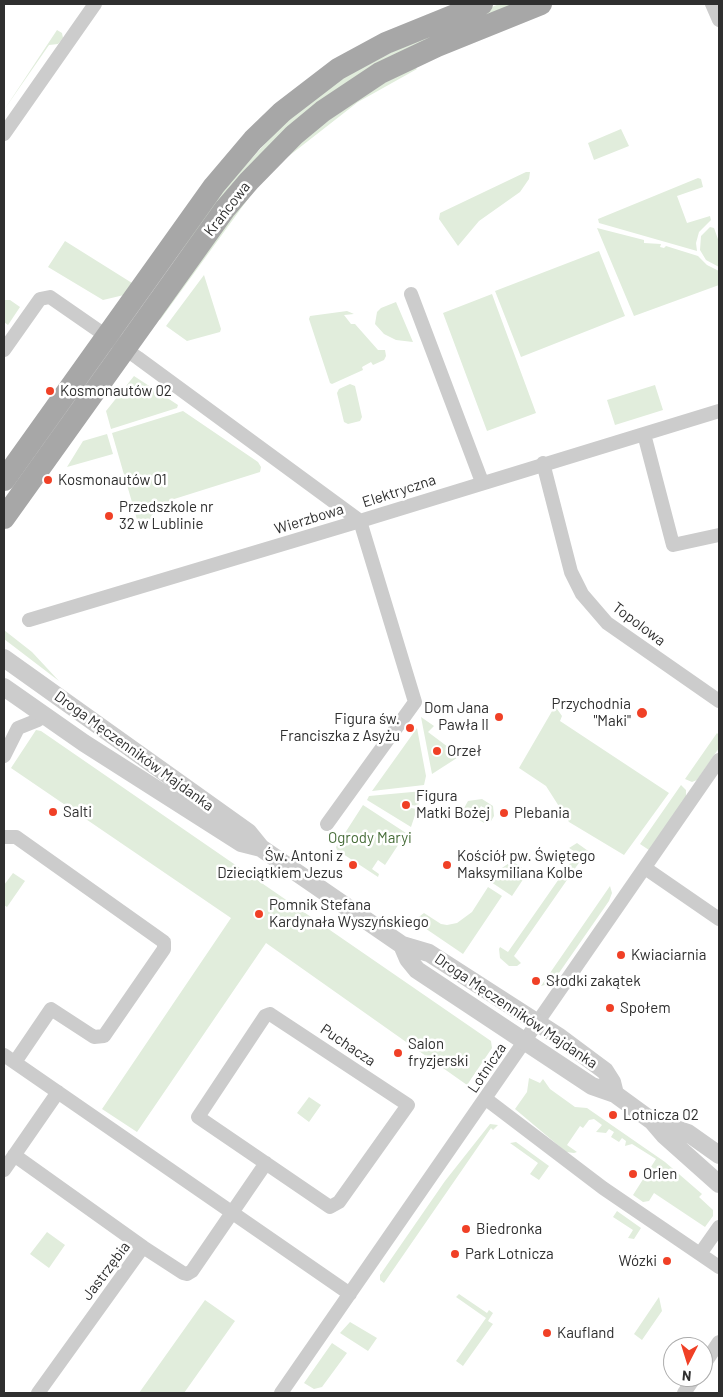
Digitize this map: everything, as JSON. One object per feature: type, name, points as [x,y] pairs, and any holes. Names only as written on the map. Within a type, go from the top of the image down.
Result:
[{"type":"main road","name":"Krańcowa","points":[[4,518],[224,173],[282,112],[332,74],[386,43],[482,4]]},
{"type":"main road","name":"Krańcowa","points":[[4,480],[225,209],[269,159],[323,111],[351,91],[399,63],[540,4]]},
{"type":"street","points":[[4,134],[95,4]]},
{"type":"street","points":[[712,4],[719,20]]},
{"type":"street","points":[[411,294],[482,482]]},
{"type":"street","name":"Elektryczna","points":[[4,350],[40,299],[50,297],[116,342],[360,521],[544,463],[719,411]]},
{"type":"street","points":[[644,434],[674,545],[719,535]]},
{"type":"street","name":"Topolowa","points":[[544,463],[571,572],[582,594],[608,623],[719,701]]},
{"type":"street","name":"Wierzbowa","points":[[29,620],[360,521],[415,702],[327,824]]},
{"type":"street","name":"Droga Męczenników Majdanka","points":[[4,658],[248,832],[261,848],[402,945],[429,954],[537,1022],[605,1071],[612,1082],[615,1094]]},
{"type":"street","name":"Droga Męczenników Majdanka","points":[[4,687],[84,743],[241,843],[261,848]]},
{"type":"street","points":[[4,702],[84,743]]},
{"type":"street","points":[[4,756],[18,728],[38,720]]},
{"type":"street","points":[[4,751],[4,756]]},
{"type":"street","name":"Lotnicza","points":[[281,1393],[719,760]]},
{"type":"street","points":[[4,837],[16,837],[164,942],[164,949],[104,1036],[94,1037],[51,1009],[9,1058],[350,1294]]},
{"type":"street","points":[[646,868],[719,919]]},
{"type":"street","name":"Droga Męczenników Majdanka","points":[[402,945],[408,959],[418,970],[592,1086],[615,1094],[652,1121],[664,1135],[719,1184]]},
{"type":"street","name":"Puchacza","points":[[273,1014],[408,1105],[339,1202],[330,1207],[266,1164],[198,1117],[265,1016],[273,1014]]},
{"type":"street","points":[[4,1170],[15,1157],[58,1092]]},
{"type":"street","points":[[486,1099],[603,1188],[719,1267]]},
{"type":"street","name":"Droga Męczenników Majdanka","points":[[652,1121],[688,1133],[719,1155]]},
{"type":"street","points":[[15,1157],[143,1247]]},
{"type":"street","points":[[233,1214],[266,1164]]},
{"type":"street","name":"Jastrzębia","points":[[38,1393],[143,1247],[182,1273],[188,1274],[233,1214]]},
{"type":"street","points":[[700,1254],[719,1227]]},
{"type":"green space","points":[[499,4],[520,4],[337,91],[145,307],[216,198],[281,126],[343,78],[419,38]]},
{"type":"green space","points":[[57,30],[62,33],[63,38],[58,44],[49,45],[4,110]]},
{"type":"green space","points":[[415,67],[417,69],[358,102],[285,159],[253,192],[160,320],[157,317],[272,165],[359,96]]},
{"type":"green space","points":[[621,129],[629,146],[594,160],[588,143]]},
{"type":"green space","points":[[526,172],[530,172],[529,179],[520,192],[479,221],[458,246],[439,219],[440,213]]},
{"type":"green space","points":[[698,178],[701,179],[703,187],[677,196],[687,223],[710,216],[711,220],[699,232],[696,243],[697,251],[599,223],[598,219]]},
{"type":"green space","points":[[710,227],[714,228],[719,242],[719,267],[706,260],[700,250],[701,236]]},
{"type":"green space","points":[[597,228],[644,240],[644,243],[661,244],[660,247],[664,248],[666,246],[698,256],[707,265],[719,271],[719,285],[634,316]]},
{"type":"green space","points":[[65,241],[132,283],[124,295],[103,300],[48,267]]},
{"type":"green space","points":[[599,251],[625,316],[521,357],[495,291]]},
{"type":"green space","points":[[204,275],[221,329],[220,332],[187,341],[166,326]]},
{"type":"green space","points":[[492,294],[536,413],[487,431],[443,313]]},
{"type":"green space","points":[[4,300],[10,300],[20,307],[8,325],[4,322]]},
{"type":"green space","points":[[396,302],[413,342],[396,340],[384,334],[375,324],[377,312],[381,308]]},
{"type":"green space","points":[[347,311],[354,314],[344,315],[351,324],[355,324],[378,350],[385,350],[386,356],[384,360],[373,365],[371,362],[362,367],[363,370],[332,384],[330,383],[309,319],[310,316]]},
{"type":"green space","points":[[134,376],[178,405],[177,408],[111,429],[106,411]]},
{"type":"green space","points":[[350,384],[355,386],[362,417],[360,421],[348,424],[344,422],[337,393],[339,389]]},
{"type":"green space","points":[[655,385],[663,410],[615,425],[607,400]]},
{"type":"green space","points":[[183,411],[258,462],[261,467],[260,472],[171,500],[151,516],[152,519],[138,523],[112,433]]},
{"type":"green space","points":[[107,434],[113,454],[67,467],[83,441]]},
{"type":"green space","points":[[4,630],[32,652],[59,681],[4,639]]},
{"type":"green space","points":[[555,706],[562,716],[560,721],[669,793],[624,855],[569,822],[546,786],[519,768]]},
{"type":"green space","points":[[421,717],[434,726],[428,732],[460,756],[432,774]]},
{"type":"green space","points":[[417,728],[426,776],[424,785],[372,791]]},
{"type":"green space","points":[[36,730],[41,731],[491,1041],[492,1048],[467,1085],[266,943],[137,1132],[102,1109],[231,918],[11,768]]},
{"type":"green space","points":[[717,733],[719,735],[719,748],[697,780],[692,782],[685,779]]},
{"type":"green space","points":[[681,785],[686,790],[686,797],[649,850],[640,844]]},
{"type":"green space","points":[[423,791],[418,806],[404,804],[404,807],[417,809],[411,827],[367,800],[369,796]]},
{"type":"green space","points":[[482,799],[493,806],[494,816],[491,821],[484,823],[478,819],[484,815],[482,813],[484,808],[481,806],[478,811],[476,810],[474,817],[463,810],[468,801]]},
{"type":"green space","name":"Ogrody Maryi","points":[[363,805],[406,833],[385,865],[378,860],[372,869],[379,874],[378,877],[337,850],[336,847]]},
{"type":"green space","points":[[577,843],[591,853],[591,862],[583,857],[514,956],[521,963],[517,966],[509,966],[500,958],[500,947],[508,952],[577,853],[569,848]]},
{"type":"green space","points":[[512,861],[528,872],[512,896],[491,882],[499,870]]},
{"type":"green space","points":[[13,873],[25,881],[7,907],[4,905],[4,885]]},
{"type":"green space","points":[[610,886],[612,893],[609,901],[552,983],[541,986]]},
{"type":"green space","points":[[488,887],[502,896],[463,954],[416,922],[416,919],[424,913],[441,924],[457,923],[472,912]]},
{"type":"green space","points":[[529,1078],[540,1083],[543,1079],[550,1089],[575,1107],[587,1108],[665,1162],[702,1194],[699,1197],[713,1210],[713,1216],[705,1227],[654,1193],[649,1201],[643,1202],[633,1195],[656,1159],[632,1144],[625,1146],[626,1141],[622,1138],[619,1142],[611,1137],[614,1132],[609,1129],[606,1133],[596,1132],[602,1125],[594,1119],[589,1120],[583,1128],[580,1126],[567,1145],[577,1152],[566,1152],[515,1109],[527,1092]]},
{"type":"green space","points":[[309,1097],[321,1105],[309,1122],[297,1113]]},
{"type":"green space","points":[[490,1124],[498,1125],[493,1130],[491,1128],[384,1283],[380,1280],[380,1275],[445,1181]]},
{"type":"green space","points":[[516,1142],[549,1166],[539,1180],[530,1174],[538,1163],[510,1143]]},
{"type":"green space","points":[[617,1211],[641,1228],[634,1239],[628,1238],[633,1230],[613,1217]]},
{"type":"green space","points":[[47,1232],[65,1245],[49,1268],[30,1254]]},
{"type":"green space","points":[[459,1294],[487,1313],[489,1310],[493,1313],[488,1321],[493,1324],[463,1366],[456,1361],[486,1318],[456,1297]]},
{"type":"green space","points":[[659,1297],[662,1311],[642,1340],[634,1334]]},
{"type":"green space","points":[[205,1300],[235,1321],[184,1393],[139,1393]]},
{"type":"green space","points":[[350,1322],[377,1338],[368,1351],[340,1333]]},
{"type":"green space","points":[[332,1343],[347,1353],[322,1387],[314,1389],[304,1383]]},
{"type":"place","name":"Kosmonautów 02","points":[[50,391]]},
{"type":"place","name":"Kosmonautów 01","points":[[48,480]]},
{"type":"place","name":"Przedszkole nr 32 w Lublinie","points":[[109,516]]},
{"type":"place","name":"Przychodnia \"Maki\"","points":[[642,713]]},
{"type":"place","name":"Dom Jana Pawła II","points":[[499,717]]},
{"type":"place","name":"Figura św. Franciszka z Asyżu","points":[[410,728]]},
{"type":"place","name":"Orzeł","points":[[437,751]]},
{"type":"place","name":"Figura Matki Bożej","points":[[406,805]]},
{"type":"place","name":"Salti","points":[[53,812]]},
{"type":"place","name":"Plebania","points":[[504,813]]},
{"type":"place","name":"Św. Antoni z Dzieciątkiem Jezus","points":[[353,865]]},
{"type":"place","name":"Kościół pw. Świętego Maksymiliana Kolbe","points":[[447,865]]},
{"type":"place","name":"Pomnik Stefana Kardynała Wyszyńskiego","points":[[259,914]]},
{"type":"place","name":"Kwiaciarnia","points":[[621,955]]},
{"type":"place","name":"Słodki zakątek","points":[[536,981]]},
{"type":"place","name":"Społem","points":[[610,1008]]},
{"type":"place","name":"Salon fryzjerski","points":[[398,1053]]},
{"type":"place","name":"Lotnicza 02","points":[[613,1115]]},
{"type":"place","name":"Orlen","points":[[633,1174]]},
{"type":"place","name":"Biedronka","points":[[466,1229]]},
{"type":"place","name":"Park Lotnicza","points":[[455,1254]]},
{"type":"place","name":"Wózki","points":[[667,1261]]},
{"type":"place","name":"Kaufland","points":[[547,1333]]}]
